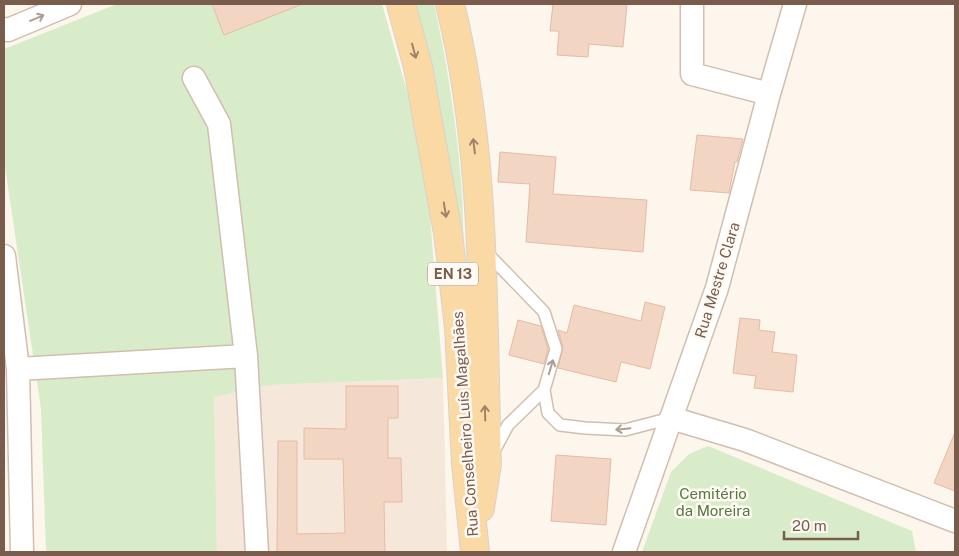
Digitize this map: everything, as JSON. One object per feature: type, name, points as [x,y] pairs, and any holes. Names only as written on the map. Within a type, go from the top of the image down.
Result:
[{"type":"main road","name":"Rua Conselheiro Luís Magalhães","points":[[401,4],[420,77],[448,233],[459,327],[466,464],[475,550]]},
{"type":"main road","name":"Rua Conselheiro Luís Magalhães","points":[[450,4],[463,62],[474,145],[480,246],[487,464],[475,550]]},
{"type":"street","points":[[4,29],[8,30],[70,4]]},
{"type":"street","points":[[692,4],[692,74],[768,94]]},
{"type":"street","name":"Rua Mestre Clara","points":[[624,552],[717,288],[768,94],[795,4]]},
{"type":"street","points":[[194,78],[219,124],[246,356],[257,552]]},
{"type":"street","points":[[4,256],[18,370],[22,552]]},
{"type":"street","points":[[18,370],[246,356]]},
{"type":"street","points":[[671,418],[745,440],[955,521]]},
{"type":"lane","points":[[480,246],[544,312],[556,349],[544,390],[548,413],[560,424],[584,428],[625,430],[671,418]]},
{"type":"lane","points":[[487,464],[508,426],[544,390]]},
{"type":"shaded area","points":[[443,378],[447,552],[217,552],[214,397],[269,385]]},
{"type":"green space","points":[[117,4],[382,4],[425,154],[443,378],[269,385],[214,397],[217,552],[46,552],[41,409],[4,160],[4,49]]},
{"type":"green space","points":[[412,4],[434,4],[443,48],[457,136],[463,218],[464,280]]},
{"type":"green space","name":"Cemitério da Moreira","points":[[708,446],[912,531],[916,552],[642,552],[671,472],[689,454]]},
{"type":"building","points":[[212,4],[300,4],[300,5],[224,35]]},
{"type":"building","points":[[553,4],[627,4],[623,47],[589,44],[588,57],[557,55],[559,31],[550,31]]},
{"type":"building","points":[[697,135],[743,139],[737,162],[735,162],[729,193],[690,190]]},
{"type":"building","points":[[500,152],[556,157],[553,194],[647,200],[643,252],[526,242],[530,184],[498,182]]},
{"type":"building","points":[[645,302],[665,307],[650,369],[621,362],[616,382],[558,368],[563,347],[558,330],[567,333],[574,305],[641,321]]},
{"type":"building","points":[[740,318],[760,320],[759,330],[775,332],[772,352],[797,355],[793,392],[754,388],[756,376],[733,373]]},
{"type":"building","points":[[518,320],[541,326],[548,349],[544,364],[509,355]]},
{"type":"building","points":[[346,386],[398,386],[398,418],[388,418],[388,458],[401,458],[402,502],[384,502],[385,552],[277,552],[278,441],[297,441],[297,534],[345,533],[343,459],[304,459],[304,428],[346,429]]},
{"type":"building","points":[[955,432],[955,491],[934,483]]},
{"type":"building","points":[[556,455],[611,459],[606,525],[551,521]]}]
